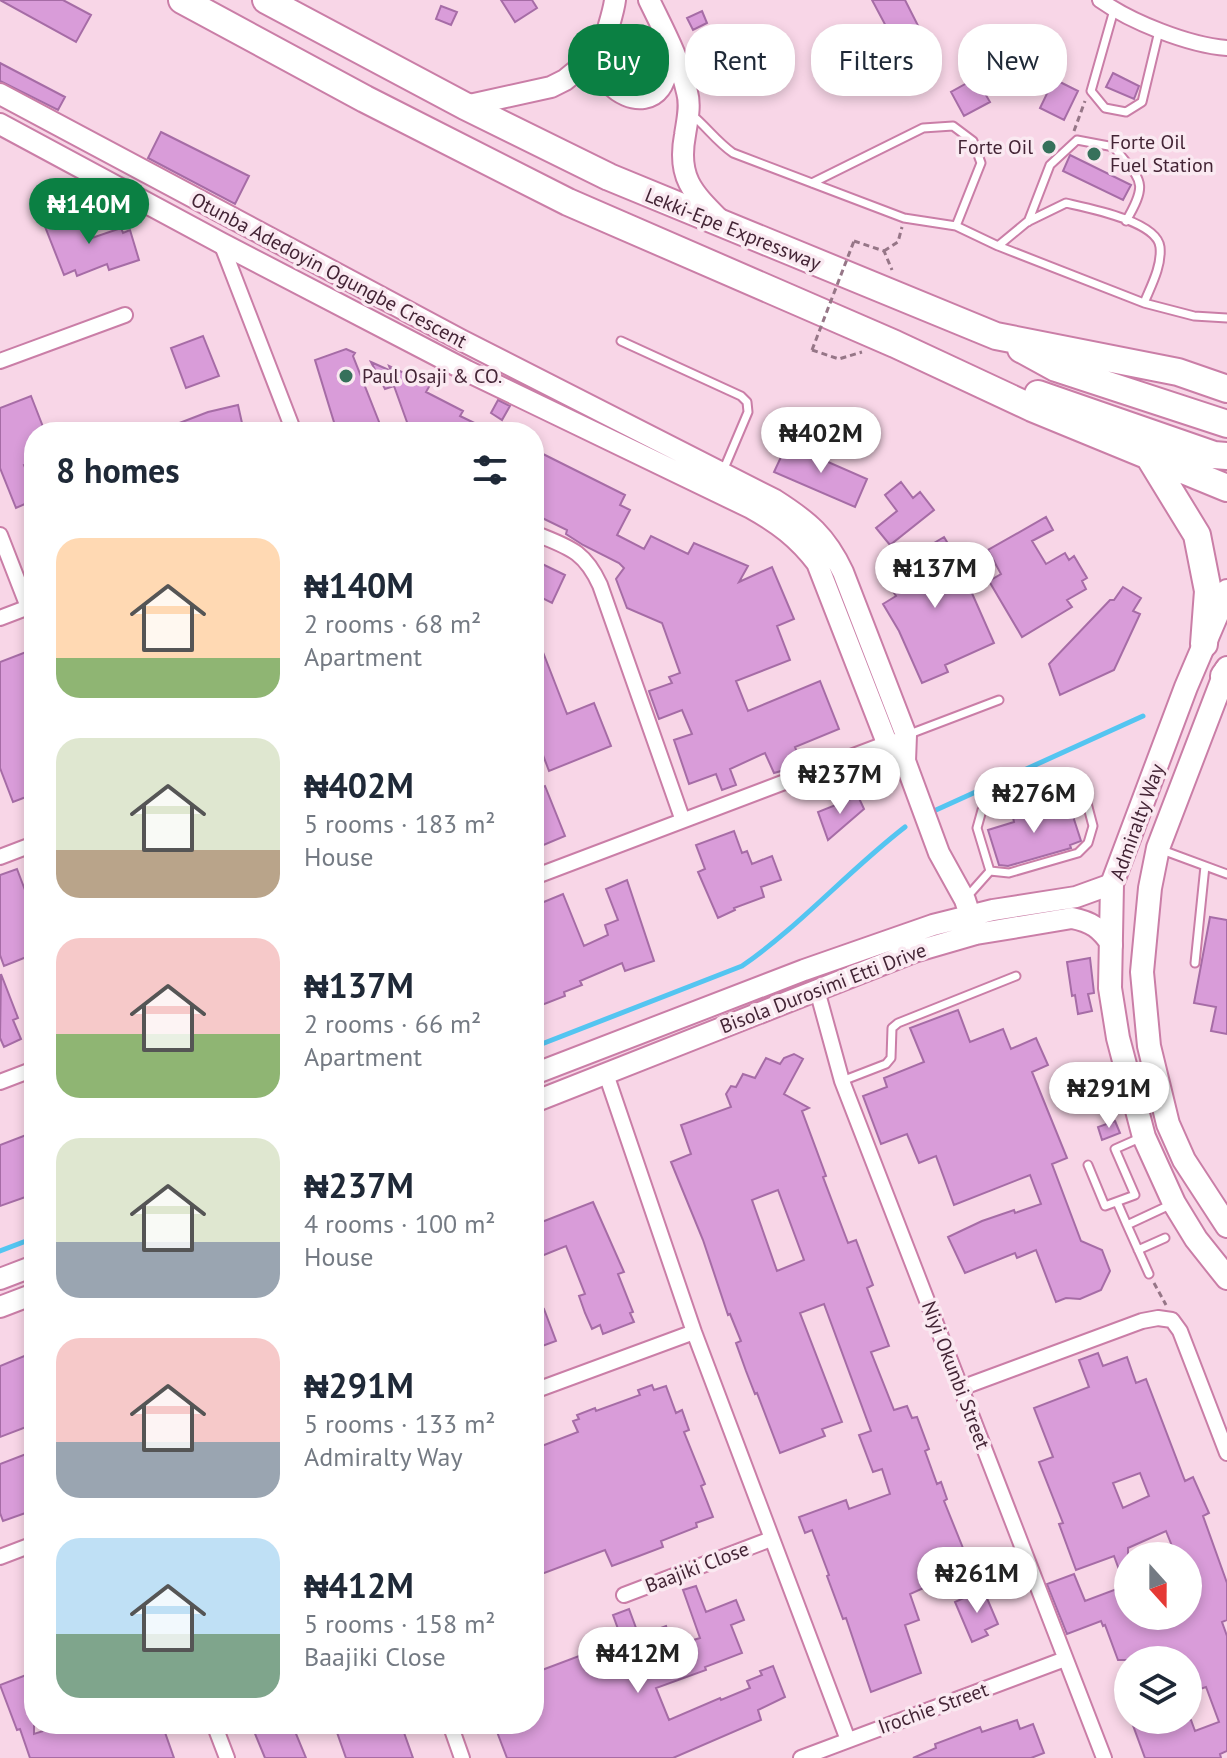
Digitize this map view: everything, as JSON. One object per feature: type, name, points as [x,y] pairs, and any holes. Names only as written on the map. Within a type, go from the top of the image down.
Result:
[{"type":"highway","name":"Lekki-Epe Expressway","points":[[182,0],[365,99],[568,202],[895,344],[997,392],[1227,488]]},
{"type":"highway","name":"Lekki-Epe Expressway","points":[[266,0],[465,106],[609,177],[996,336],[1155,367],[1226,387]]},
{"type":"highway","points":[[996,336],[1056,368],[1227,424]]},
{"type":"highway","points":[[895,344],[1214,455],[1227,456]]},
{"type":"highway","points":[[1148,455],[1197,535],[1208,591],[1204,644]]},
{"type":"main road","name":"Admiralty Way","points":[[1227,591],[1186,687],[1112,884],[1110,988],[1118,1038],[1144,1137],[1174,1203],[1196,1239],[1227,1278]]},
{"type":"main road","name":"Admiralty Way","points":[[1224,678],[1158,848],[1150,888],[1142,972],[1149,1046],[1168,1124],[1184,1160],[1227,1226]]},
{"type":"main road","points":[[1186,687],[1224,678]]},
{"type":"street","points":[[610,24],[615,0]]},
{"type":"street","points":[[649,0],[688,93],[689,112],[682,164],[687,182],[697,197],[726,226]]},
{"type":"street","points":[[1100,0],[1114,10],[1160,29],[1227,48]]},
{"type":"street","points":[[669,63],[673,52]]},
{"type":"street","points":[[465,106],[551,87],[568,78]]},
{"type":"street","name":"Otunba Adedoyin Ogungbe Crescent","points":[[0,94],[447,333],[797,513],[814,527],[832,549],[896,739]]},
{"type":"street","points":[[628,96],[636,99],[649,96]]},
{"type":"street","name":"Otunba Adedoyin Ogungbe Crescent","points":[[0,124],[467,371],[781,525],[817,563],[896,739],[939,853],[971,917]]},
{"type":"street","points":[[221,243],[290,422]]},
{"type":"street","points":[[0,361],[125,315]]},
{"type":"street","points":[[577,424],[588,405]]},
{"type":"street","points":[[0,535],[24,590]]},
{"type":"street","points":[[544,537],[565,546],[589,563],[600,585],[682,818]]},
{"type":"street","points":[[0,618],[24,609]]},
{"type":"street","points":[[544,873],[896,739]]},
{"type":"street","points":[[0,857],[24,848]]},
{"type":"street","points":[[544,1070],[804,970],[933,925],[1076,897],[1112,884]]},
{"type":"street","name":"Bisola Durosimi Etti Drive","points":[[544,1098],[914,952],[971,917],[1072,918],[1090,922],[1101,929],[1112,945]]},
{"type":"street","name":"Niyi Okunbi Street","points":[[817,990],[842,1081],[1104,1758]]},
{"type":"street","points":[[0,1082],[24,1073]]},
{"type":"street","points":[[606,1074],[694,1332],[848,1740]]},
{"type":"street","points":[[0,1279],[24,1270]]},
{"type":"street","points":[[0,1307],[24,1298]]},
{"type":"street","points":[[961,1388],[1142,1321],[1158,1318],[1172,1320],[1180,1331],[1227,1453]]},
{"type":"street","points":[[544,1387],[694,1332]]},
{"type":"street","name":"Baajiki Close","points":[[624,1595],[771,1539]]},
{"type":"street","points":[[0,1557],[24,1548]]},
{"type":"street","name":"Irochie Street","points":[[801,1758],[1065,1659]]},
{"type":"street","points":[[218,1734],[227,1758]]},
{"type":"street","points":[[454,1734],[462,1758]]},
{"type":"lane","points":[[1114,10],[1091,91],[1105,108],[1126,112],[1142,102],[1160,29]]},
{"type":"lane","points":[[689,112],[716,141],[733,153],[904,218],[956,226],[998,246],[1144,303],[1194,316],[1227,318]]},
{"type":"lane","points":[[812,183],[923,128],[953,126],[973,141],[981,163],[956,226]]},
{"type":"lane","points":[[1027,222],[1050,165],[1077,140],[1114,147],[1140,181],[1140,197],[1126,221]]},
{"type":"lane","points":[[998,246],[1027,222],[1066,203],[1150,230],[1160,245],[1158,269],[1144,303]]},
{"type":"lane","points":[[621,341],[741,396],[747,402],[748,412],[722,473]]},
{"type":"lane","points":[[896,739],[999,700]]},
{"type":"lane","points":[[971,917],[990,871],[977,828],[982,810],[1021,791],[1063,779],[1083,788],[1093,826],[1088,843],[1078,853],[1009,873],[990,871]]},
{"type":"lane","points":[[1158,848],[1227,874]]},
{"type":"lane","points":[[1195,963],[1205,866]]},
{"type":"lane","points":[[842,1081],[886,1064],[891,1058],[892,1028],[898,1023],[1016,976]]},
{"type":"lane","points":[[1088,1165],[1105,1206],[1135,1195],[1115,1149],[1144,1137]]},
{"type":"lane","points":[[1117,1202],[1149,1274]]},
{"type":"lane","points":[[1127,1225],[1174,1203]]},
{"type":"lane","points":[[1138,1250],[1165,1238]]},
{"type":"path","points":[[1077,140],[1074,128],[1091,91]]},
{"type":"path","points":[[839,359],[812,350],[854,241],[884,251],[892,248],[898,242],[904,218]]},
{"type":"path","points":[[1149,1274],[1172,1320]]},
{"type":"building","points":[[0,0],[63,0],[91,15],[76,42]]},
{"type":"building","points":[[501,0],[532,0],[537,8],[515,22]]},
{"type":"building","points":[[872,0],[905,0],[917,24],[885,24]]},
{"type":"building","points":[[441,6],[457,12],[451,25],[436,19]]},
{"type":"building","points":[[702,11],[707,23],[690,24],[687,18]]},
{"type":"building","points":[[0,63],[65,97],[58,110],[0,81]]},
{"type":"building","points":[[1113,73],[1139,86],[1134,99],[1106,87]]},
{"type":"building","points":[[1067,86],[1078,91],[1064,120],[1040,108],[1046,96],[1067,96]]},
{"type":"building","points":[[958,88],[958,96],[986,96],[990,102],[964,116],[951,92]]},
{"type":"building","points":[[161,132],[249,176],[235,204],[148,158]]},
{"type":"building","points":[[1070,155],[1131,185],[1123,200],[1063,171]]},
{"type":"building","points":[[77,210],[89,239],[121,228],[123,233],[130,230],[139,260],[109,270],[107,264],[77,276],[75,270],[64,275],[44,224]]},
{"type":"building","points":[[203,336],[219,376],[186,388],[171,348]]},
{"type":"building","points":[[346,349],[355,353],[353,356],[379,422],[334,422],[315,360]]},
{"type":"building","points":[[371,362],[391,371],[389,366],[430,385],[426,392],[463,411],[460,416],[472,422],[407,422],[394,386],[385,389]]},
{"type":"building","points":[[31,396],[41,422],[24,422],[24,504],[16,508],[0,468],[0,408]]},
{"type":"building","points":[[498,400],[510,406],[502,420],[491,413]]},
{"type":"building","points":[[238,405],[242,422],[182,422]]},
{"type":"building","points":[[787,444],[867,479],[855,507],[774,472]]},
{"type":"building","points":[[544,454],[625,495],[620,505],[630,510],[617,535],[644,549],[651,536],[688,554],[694,543],[748,566],[739,582],[772,567],[794,619],[777,626],[790,660],[736,681],[748,711],[820,681],[839,729],[795,747],[802,765],[774,773],[765,753],[730,769],[736,785],[722,790],[716,774],[689,784],[674,740],[692,734],[682,710],[659,719],[649,691],[672,683],[669,677],[680,673],[662,623],[627,608],[616,579],[624,568],[566,534],[567,530],[544,519]]},
{"type":"building","points":[[901,482],[913,498],[920,492],[934,510],[890,545],[876,528],[897,511],[885,495]]},
{"type":"building","points":[[1046,517],[1053,530],[1032,541],[1046,564],[1065,553],[1069,560],[1074,556],[1087,578],[1082,581],[1086,589],[1067,600],[1072,607],[1022,637],[989,581],[1001,574],[988,550]]},
{"type":"building","points":[[944,537],[994,643],[945,665],[948,672],[922,683],[883,604],[896,596],[882,574]]},
{"type":"building","points":[[544,565],[565,575],[552,603],[544,599]]},
{"type":"building","points":[[1123,587],[1141,598],[1133,611],[1140,614],[1114,670],[1060,695],[1049,664],[1110,600],[1114,600]]},
{"type":"building","points":[[24,653],[24,798],[13,802],[0,768],[0,662]]},
{"type":"building","points":[[544,655],[567,714],[594,703],[611,746],[549,771],[544,758]]},
{"type":"building","points":[[544,786],[565,836],[544,845]]},
{"type":"building","points":[[858,796],[864,809],[828,840],[818,812]]},
{"type":"building","points":[[1043,803],[1046,815],[1070,807],[1081,841],[1070,845],[1071,848],[1008,866],[999,865],[988,830],[1014,822],[1012,813]]},
{"type":"building","points":[[734,831],[742,853],[747,851],[752,864],[772,856],[781,880],[761,887],[764,897],[734,908],[718,918],[698,872],[705,869],[696,845]]},
{"type":"building","points":[[17,869],[24,887],[24,958],[4,966],[0,955],[0,875]]},
{"type":"building","points":[[627,880],[654,961],[625,971],[622,963],[580,981],[582,985],[564,992],[565,996],[544,1004],[544,902],[563,894],[584,946],[608,935],[605,925],[618,920],[606,889]]},
{"type":"building","points":[[1210,917],[1227,920],[1227,1034],[1211,1031],[1216,1007],[1194,1003]]},
{"type":"building","points":[[1090,958],[1094,993],[1088,994],[1092,1011],[1078,1014],[1067,962]]},
{"type":"building","points":[[1,974],[18,1018],[13,1020],[21,1039],[4,1047],[0,1038]]},
{"type":"building","points":[[958,1010],[970,1042],[1003,1029],[1011,1049],[1036,1038],[1048,1065],[1032,1072],[1067,1158],[1052,1164],[1081,1241],[1102,1250],[1110,1271],[1101,1290],[1080,1299],[1066,1298],[1056,1302],[1036,1250],[1017,1258],[1015,1253],[965,1273],[948,1237],[982,1221],[1041,1204],[1030,1175],[954,1205],[936,1156],[919,1163],[907,1134],[881,1144],[863,1096],[887,1087],[884,1078],[924,1062],[910,1028]]},
{"type":"building","points":[[794,1054],[803,1059],[784,1094],[809,1108],[802,1111],[826,1176],[823,1177],[848,1243],[856,1240],[873,1285],[867,1288],[889,1346],[871,1352],[894,1410],[907,1406],[912,1418],[917,1417],[929,1449],[925,1451],[937,1484],[941,1482],[947,1499],[944,1501],[967,1558],[960,1560],[964,1570],[910,1594],[919,1620],[905,1625],[921,1673],[871,1692],[812,1530],[805,1533],[799,1517],[846,1500],[849,1509],[890,1494],[882,1469],[873,1472],[859,1435],[871,1431],[824,1304],[800,1313],[842,1422],[822,1429],[825,1436],[780,1453],[746,1371],[736,1343],[741,1341],[728,1315],[703,1240],[671,1162],[691,1154],[681,1125],[731,1107],[726,1094],[731,1086],[736,1087],[743,1074],[755,1078],[766,1058],[780,1064],[784,1058]],"holes":[[[778,1190],[804,1260],[777,1271],[752,1200]]]},
{"type":"building","points":[[1115,1121],[1120,1133],[1102,1140],[1098,1127]]},
{"type":"building","points":[[24,1136],[24,1198],[0,1206],[0,1145]]},
{"type":"building","points":[[593,1202],[624,1272],[618,1274],[634,1322],[603,1334],[600,1325],[592,1329],[579,1296],[585,1294],[566,1246],[544,1255],[544,1221]]},
{"type":"building","points":[[544,1309],[556,1341],[544,1345]]},
{"type":"building","points":[[1098,1353],[1103,1366],[1127,1357],[1136,1383],[1146,1379],[1185,1481],[1193,1477],[1209,1513],[1203,1516],[1227,1583],[1227,1620],[1222,1622],[1227,1636],[1227,1751],[1220,1754],[1221,1758],[1145,1758],[1136,1734],[1202,1734],[1202,1728],[1219,1722],[1206,1687],[1202,1688],[1202,1646],[1114,1646],[1114,1649],[1101,1621],[1067,1634],[1047,1584],[1074,1574],[1085,1601],[1114,1590],[1114,1630],[1202,1630],[1202,1542],[1170,1542],[1166,1531],[1141,1542],[1114,1542],[1114,1556],[1076,1570],[1059,1524],[1063,1523],[1039,1462],[1053,1457],[1034,1408],[1089,1387],[1079,1360]],"holes":[[[1140,1473],[1149,1496],[1123,1508],[1113,1483]]]},
{"type":"building","points":[[24,1356],[24,1428],[0,1437],[0,1366]]},
{"type":"building","points":[[652,1385],[654,1390],[666,1386],[676,1413],[682,1410],[689,1430],[684,1432],[705,1484],[701,1486],[713,1517],[661,1541],[663,1547],[612,1566],[605,1550],[544,1573],[544,1445],[578,1432],[573,1421],[579,1419],[577,1415],[640,1395],[638,1390]]},
{"type":"building","points":[[24,1455],[24,1514],[3,1521],[0,1513],[0,1464]]},
{"type":"building","points":[[696,1586],[706,1612],[736,1600],[744,1620],[731,1625],[742,1653],[656,1688],[669,1720],[750,1688],[747,1681],[773,1666],[785,1697],[758,1710],[761,1720],[673,1758],[507,1758],[498,1734],[544,1734],[544,1669],[622,1640],[613,1615],[629,1609],[639,1636],[666,1626],[673,1646],[700,1638],[683,1590]]},
{"type":"building","points":[[983,1589],[998,1624],[985,1630],[988,1635],[972,1642],[955,1602]]},
{"type":"building","points":[[24,1676],[24,1734],[166,1734],[174,1758],[30,1758],[0,1685]]},
{"type":"building","points":[[1017,1720],[1020,1729],[1033,1724],[1044,1753],[1031,1758],[913,1758],[936,1748],[935,1744],[980,1727],[982,1732]]},
{"type":"building","points":[[255,1734],[296,1734],[306,1758],[265,1758]]},
{"type":"building","points":[[338,1734],[404,1734],[413,1758],[346,1758]]},
{"type":"waterway","points":[[936,810],[1143,716]]},
{"type":"waterway","points":[[544,1043],[742,966],[784,934],[905,827]]},
{"type":"waterway","points":[[0,1251],[24,1242]]},
{"type":"place","name":"Forte Oil","points":[[1049,147]]},
{"type":"place","name":"Forte Oil Fuel Station","points":[[1094,154]]},
{"type":"place","name":"Paul Osaji & CO.","points":[[346,376]]}]
